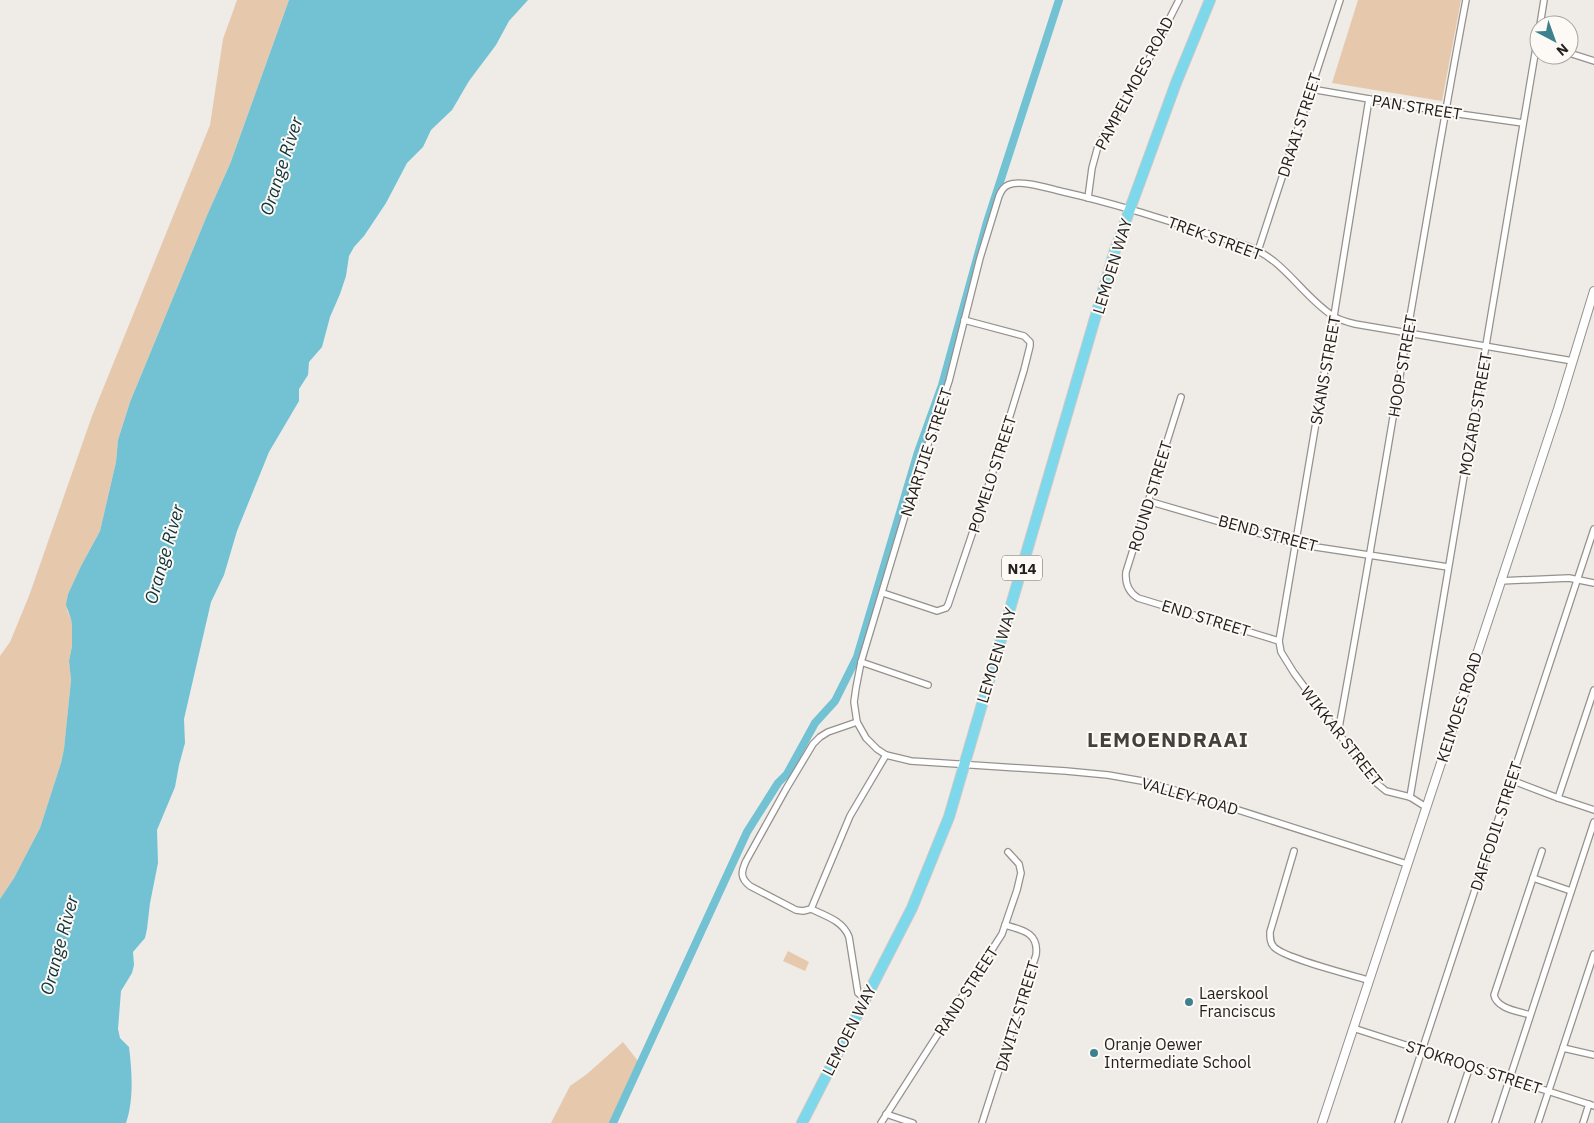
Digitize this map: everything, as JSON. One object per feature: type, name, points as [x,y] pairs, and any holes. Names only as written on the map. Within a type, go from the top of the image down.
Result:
[{"type":"highway","name":"LEMOEN WAY","points":[[802,1123],[912,908],[945,825],[965,765],[1113,259],[1176,84],[1210,0]]},
{"type":"street","name":"PAMPELMOES ROAD","points":[[1088,198],[1092,168],[1098,146],[1148,61],[1179,0]]},
{"type":"street","name":"DRAAI STREET","points":[[1258,251],[1340,0]]},
{"type":"street","name":"HOOP STREET","points":[[1338,733],[1466,0]]},
{"type":"street","points":[[1542,15],[1544,0]]},
{"type":"street","points":[[1579,56],[1594,61]]},
{"type":"street","name":"MOZARD STREET","points":[[1410,797],[1534,65]]},
{"type":"street","name":"PAN STREET","points":[[1311,89],[1523,123]]},
{"type":"street","name":"SKANS STREET","points":[[1279,641],[1369,99]]},
{"type":"street","name":"TREK STREET","points":[[1009,184],[1042,186],[1130,209],[1258,251],[1284,269],[1316,302],[1334,316],[1354,324],[1573,361]]},
{"type":"street","name":"NAARTJIE STREET","points":[[857,722],[854,702],[861,662],[910,499],[949,381],[980,258],[999,196],[1003,188],[1009,184]]},
{"type":"street","name":"KEIMOES ROAD","points":[[1322,1123],[1573,361],[1594,291]]},
{"type":"street","name":"POMELO STREET","points":[[882,593],[937,611],[946,608],[948,605],[990,481],[1024,370],[1030,346],[1028,339],[1017,334],[964,320]]},
{"type":"street","name":"ROUND STREET","points":[[1133,594],[1126,580],[1126,572],[1182,397]]},
{"type":"street","name":"BEND STREET","points":[[1148,501],[1296,544],[1448,567]]},
{"type":"street","name":"DAFFODIL STREET","points":[[1398,1123],[1594,529]]},
{"type":"street","points":[[1500,581],[1577,579],[1594,583]]},
{"type":"street","name":"END STREET","points":[[1133,594],[1138,598],[1279,641]]},
{"type":"street","name":"WIKKAR STREET","points":[[1279,641],[1281,652],[1286,661],[1378,786],[1386,791],[1410,797],[1426,807]]},
{"type":"street","points":[[861,662],[928,684]]},
{"type":"street","points":[[1558,798],[1594,690]]},
{"type":"street","points":[[811,909],[850,816],[886,755],[872,744],[857,722],[828,732],[813,744],[759,836],[742,872],[743,879],[750,886],[796,910],[804,911],[811,909],[832,919],[846,930],[849,937],[858,993],[865,999]]},
{"type":"street","name":"VALLEY ROAD","points":[[886,755],[910,761],[1108,775],[1142,782],[1185,792],[1346,846],[1407,864]]},
{"type":"street","points":[[1511,780],[1594,810]]},
{"type":"street","points":[[1495,1123],[1594,822]]},
{"type":"street","points":[[1294,851],[1270,932],[1272,945],[1276,949],[1292,956],[1368,980]]},
{"type":"street","points":[[1530,1014],[1504,1006],[1497,1002],[1494,995],[1542,851]]},
{"type":"street","name":"RAND STREET","points":[[881,1123],[994,948],[1006,924],[1021,873],[1019,864],[1008,852]]},
{"type":"street","points":[[1533,878],[1572,892]]},
{"type":"street","name":"DAVITZ STREET","points":[[982,1123],[1037,948],[1036,942],[1028,934],[1006,924]]},
{"type":"street","points":[[1538,1123],[1594,954]]},
{"type":"street","name":"STOKROOS STREET","points":[[1353,1028],[1591,1105]]},
{"type":"street","points":[[1563,1048],[1594,1055]]},
{"type":"street","points":[[1451,1123],[1470,1066]]},
{"type":"street","points":[[1583,1123],[1591,1105]]},
{"type":"street","points":[[886,1114],[913,1123]]},
{"type":"shaded area","points":[[237,0],[289,0],[230,164],[130,402],[118,440],[116,462],[100,531],[68,594],[67,610],[72,626],[72,646],[69,661],[71,680],[61,763],[40,828],[14,878],[0,899],[0,656],[10,642],[29,596],[92,416],[210,125],[223,39]]},
{"type":"shaded area","points":[[1358,0],[1461,0],[1442,101],[1332,83]]},
{"type":"shaded area","points":[[788,951],[809,962],[805,971],[783,961]]},
{"type":"shaded area","points":[[623,1042],[638,1061],[612,1123],[551,1123],[570,1086],[587,1074]]},
{"type":"water","name":"Orange River","points":[[289,0],[528,0],[509,21],[496,45],[469,81],[452,110],[431,130],[423,147],[407,163],[386,203],[349,256],[346,276],[330,317],[322,347],[309,362],[308,375],[299,389],[299,401],[269,452],[237,531],[224,575],[211,602],[184,719],[185,743],[175,787],[157,830],[158,863],[145,938],[133,952],[134,965],[132,973],[121,991],[118,1029],[120,1038],[129,1047],[131,1076],[130,1105],[126,1123],[0,1123],[0,899],[14,878],[40,828],[61,763],[71,680],[69,661],[72,646],[72,626],[66,605],[68,594],[100,531],[116,462],[118,440],[130,402],[230,164]]},
{"type":"waterway","points":[[613,1123],[747,832],[778,783],[787,774],[815,723],[835,701],[857,657],[918,452],[942,385],[987,222],[1059,0]]},
{"type":"place","name":"Laerskool Franciscus","points":[[1189,1002]]},
{"type":"place","name":"Oranje Oewer Intermediate School","points":[[1094,1053]]},
{"type":"district","name":"LEMOENDRAAI","points":[[1168,739]]}]
